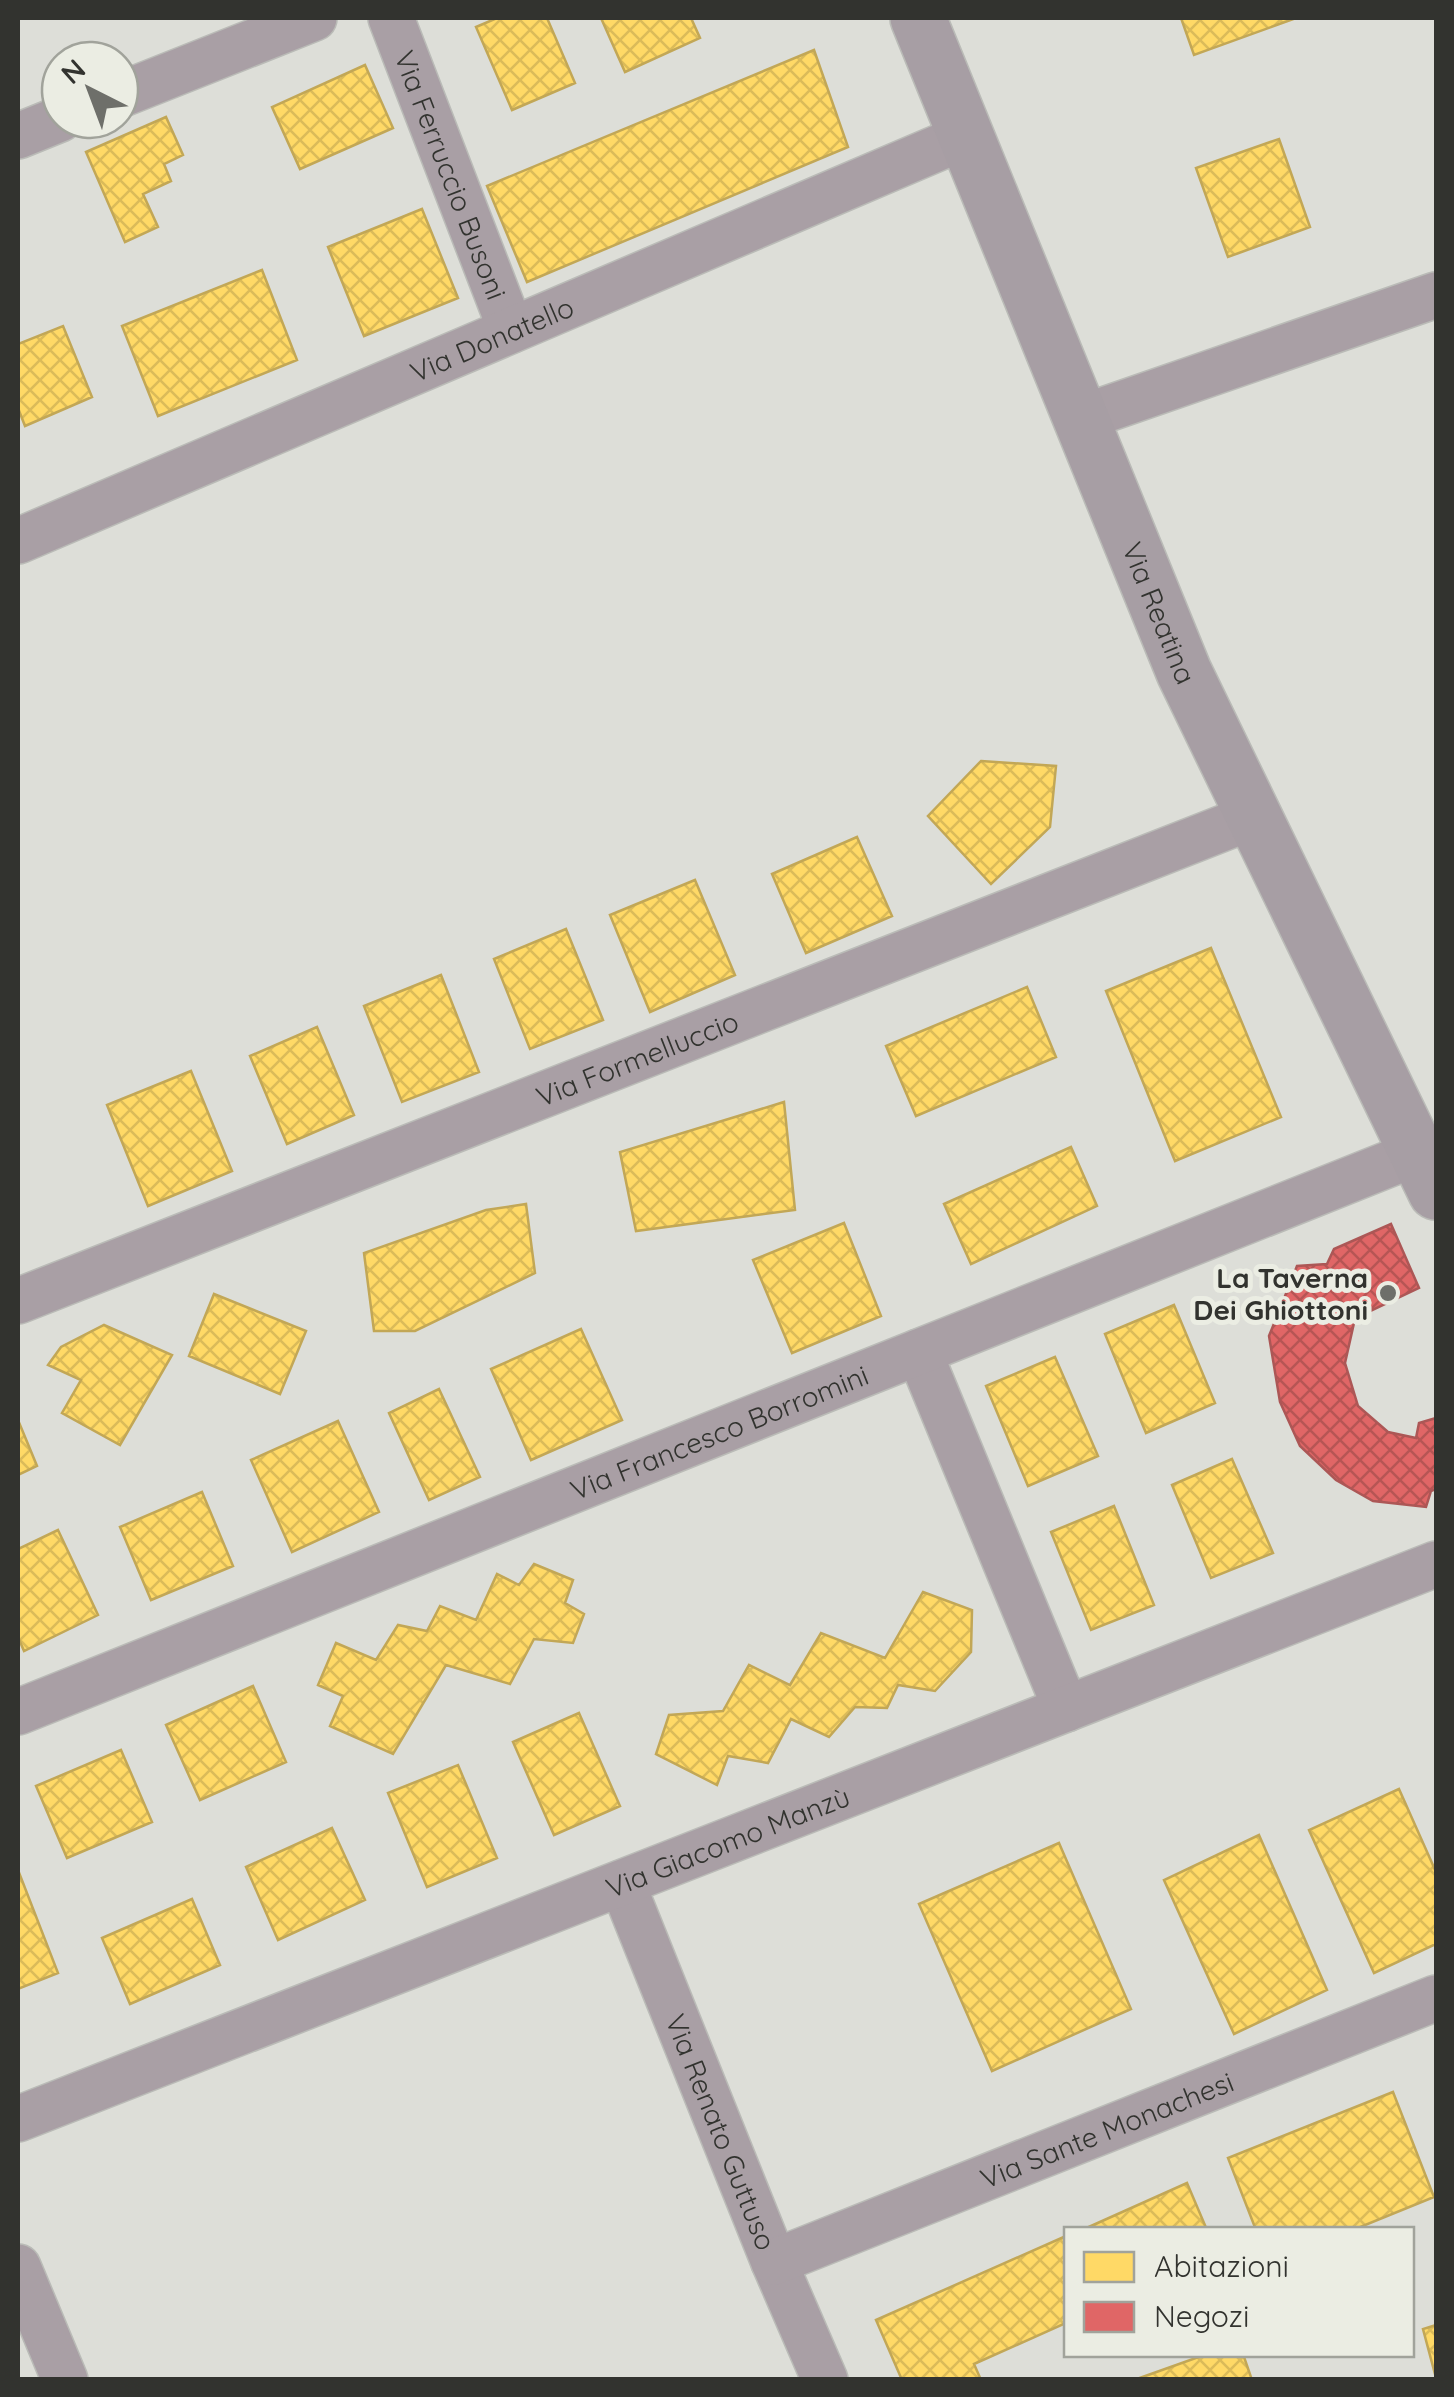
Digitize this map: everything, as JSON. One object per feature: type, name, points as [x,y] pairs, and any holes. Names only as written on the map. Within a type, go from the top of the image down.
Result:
[{"type":"street","points":[[140,87],[314,18]]},
{"type":"street","name":"Via Ferruccio Busoni","points":[[391,18],[511,330]]},
{"type":"street","name":"Via Reatina","points":[[918,18],[1184,672],[1428,1172]]},
{"type":"street","name":"Via Donatello","points":[[18,541],[966,136]]},
{"type":"street","points":[[1081,418],[1436,295]]},
{"type":"street","name":"Via Formelluccio","points":[[18,1301],[1254,816]]},
{"type":"street","name":"Via Francesco Borromini","points":[[18,1712],[920,1352],[1428,1172]]},
{"type":"street","points":[[920,1352],[1066,1710]]},
{"type":"street","name":"Via Giacomo Manzù","points":[[18,2118],[1436,1564]]},
{"type":"street","name":"Via Renato Guttuso","points":[[622,1883],[825,2380]]},
{"type":"street","name":"Via Sante Monachesi","points":[[774,2262],[1436,1998]]},
{"type":"street","points":[[18,2267],[65,2380]]},
{"type":"building: Abitazioni","points":[[497,18],[547,18],[575,83],[512,110],[476,27]]},
{"type":"building: Abitazioni","points":[[601,18],[691,18],[700,38],[625,72]]},
{"type":"building: Abitazioni","points":[[1181,18],[1296,18],[1194,55]]},
{"type":"building: Abitazioni","points":[[814,50],[848,147],[527,282],[487,186]]},
{"type":"building: Abitazioni","points":[[365,65],[393,128],[300,169],[272,107]]},
{"type":"building: Abitazioni","points":[[166,117],[183,155],[164,164],[171,181],[143,194],[158,227],[125,242],[86,152],[113,140],[140,140],[140,128]]},
{"type":"building: Abitazioni","points":[[1279,139],[1310,227],[1228,257],[1196,168]]},
{"type":"building: Abitazioni","points":[[422,209],[458,298],[364,336],[328,247]]},
{"type":"building: Abitazioni","points":[[262,270],[297,360],[158,416],[122,326]]},
{"type":"building: Abitazioni","points":[[63,326],[92,397],[25,426],[18,408],[18,344]]},
{"type":"building: Abitazioni","points":[[981,761],[1056,766],[1050,827],[991,884],[928,816]]},
{"type":"building: Abitazioni","points":[[857,837],[892,916],[806,953],[772,874]]},
{"type":"building: Abitazioni","points":[[695,880],[735,975],[650,1012],[610,915]]},
{"type":"building: Abitazioni","points":[[566,929],[603,1020],[530,1049],[494,959]]},
{"type":"building: Abitazioni","points":[[1211,948],[1281,1117],[1175,1161],[1106,991]]},
{"type":"building: Abitazioni","points":[[441,975],[479,1072],[402,1102],[364,1006]]},
{"type":"building: Abitazioni","points":[[1027,987],[1056,1057],[916,1116],[886,1046]]},
{"type":"building: Abitazioni","points":[[317,1027],[354,1115],[287,1144],[250,1056]]},
{"type":"building: Abitazioni","points":[[191,1071],[232,1171],[148,1206],[107,1105]]},
{"type":"building: Abitazioni","points":[[784,1102],[795,1210],[636,1231],[620,1152]]},
{"type":"building: Abitazioni","points":[[1071,1147],[1097,1206],[971,1264],[944,1204]]},
{"type":"building: Abitazioni","points":[[526,1204],[535,1273],[415,1331],[374,1331],[364,1253],[486,1210]]},
{"type":"building: Abitazioni","points":[[844,1223],[881,1316],[792,1353],[753,1260]]},
{"type":"building: Abitazioni","points":[[214,1294],[306,1331],[280,1394],[189,1356]]},
{"type":"building: Abitazioni","points":[[1174,1305],[1215,1403],[1146,1433],[1105,1334]]},
{"type":"building: Abitazioni","points":[[104,1325],[172,1355],[120,1445],[62,1413],[81,1380],[48,1365],[61,1347]]},
{"type":"building: Abitazioni","points":[[581,1329],[622,1420],[531,1460],[491,1369]]},
{"type":"building: Abitazioni","points":[[1055,1357],[1098,1456],[1028,1486],[986,1386]]},
{"type":"building: Abitazioni","points":[[439,1389],[480,1477],[429,1500],[389,1413]]},
{"type":"building: Abitazioni","points":[[18,1420],[37,1466],[18,1475]]},
{"type":"building: Abitazioni","points":[[338,1421],[379,1512],[292,1552],[251,1460]]},
{"type":"building: Abitazioni","points":[[1232,1459],[1273,1553],[1211,1578],[1172,1485]]},
{"type":"building: Abitazioni","points":[[202,1492],[233,1566],[151,1600],[120,1527]]},
{"type":"building: Abitazioni","points":[[1114,1506],[1154,1605],[1091,1630],[1051,1532]]},
{"type":"building: Abitazioni","points":[[58,1530],[98,1615],[24,1651],[18,1637],[18,1549]]},
{"type":"building: Abitazioni","points":[[534,1564],[573,1580],[565,1603],[584,1614],[573,1643],[534,1639],[510,1684],[446,1665],[393,1754],[330,1726],[343,1696],[318,1685],[336,1643],[376,1660],[398,1625],[427,1631],[440,1606],[476,1620],[497,1574],[519,1585]]},
{"type":"building: Abitazioni","points":[[923,1592],[972,1610],[971,1652],[935,1691],[898,1685],[887,1708],[855,1707],[829,1737],[791,1719],[768,1763],[728,1756],[717,1785],[656,1754],[669,1715],[723,1711],[749,1665],[790,1685],[821,1633],[885,1658]]},
{"type":"building: Abitazioni","points":[[253,1686],[286,1762],[200,1800],[166,1725]]},
{"type":"building: Abitazioni","points":[[579,1713],[620,1806],[554,1835],[513,1742]]},
{"type":"building: Abitazioni","points":[[121,1750],[152,1822],[67,1858],[36,1786]]},
{"type":"building: Abitazioni","points":[[458,1765],[497,1858],[427,1887],[388,1793]]},
{"type":"building: Abitazioni","points":[[1399,1789],[1436,1872],[1436,1944],[1374,1973],[1309,1830]]},
{"type":"building: Abitazioni","points":[[332,1828],[365,1900],[278,1940],[246,1867]]},
{"type":"building: Abitazioni","points":[[1259,1835],[1327,1990],[1234,2034],[1164,1880]]},
{"type":"building: Abitazioni","points":[[1059,1843],[1131,2009],[992,2071],[919,1904]]},
{"type":"building: Abitazioni","points":[[18,1870],[58,1973],[18,1989]]},
{"type":"building: Abitazioni","points":[[192,1899],[220,1965],[130,2004],[102,1938]]},
{"type":"building: Abitazioni","points":[[1393,2092],[1434,2197],[1360,2227],[1255,2227],[1228,2158]]},
{"type":"building: Abitazioni","points":[[1187,2183],[1206,2227],[1089,2227]]},
{"type":"building: Abitazioni","points":[[1064,2237],[1064,2324],[974,2364],[981,2380],[902,2380],[876,2320]]},
{"type":"building: Abitazioni","points":[[1436,2325],[1436,2378],[1423,2329]]},
{"type":"building: Abitazioni","points":[[1199,2357],[1244,2357],[1252,2380],[1134,2380]]},
{"type":"building: Negozi","points":[[1391,1224],[1419,1288],[1368,1312],[1354,1323],[1345,1363],[1358,1406],[1388,1432],[1416,1438],[1419,1423],[1436,1418],[1436,1489],[1431,1491],[1426,1507],[1373,1501],[1336,1480],[1300,1446],[1280,1402],[1269,1336],[1297,1266],[1327,1264],[1334,1249]]},
{"type":"place","name":"La Taverna Dei Ghiottoni","points":[[1388,1293]]}]
